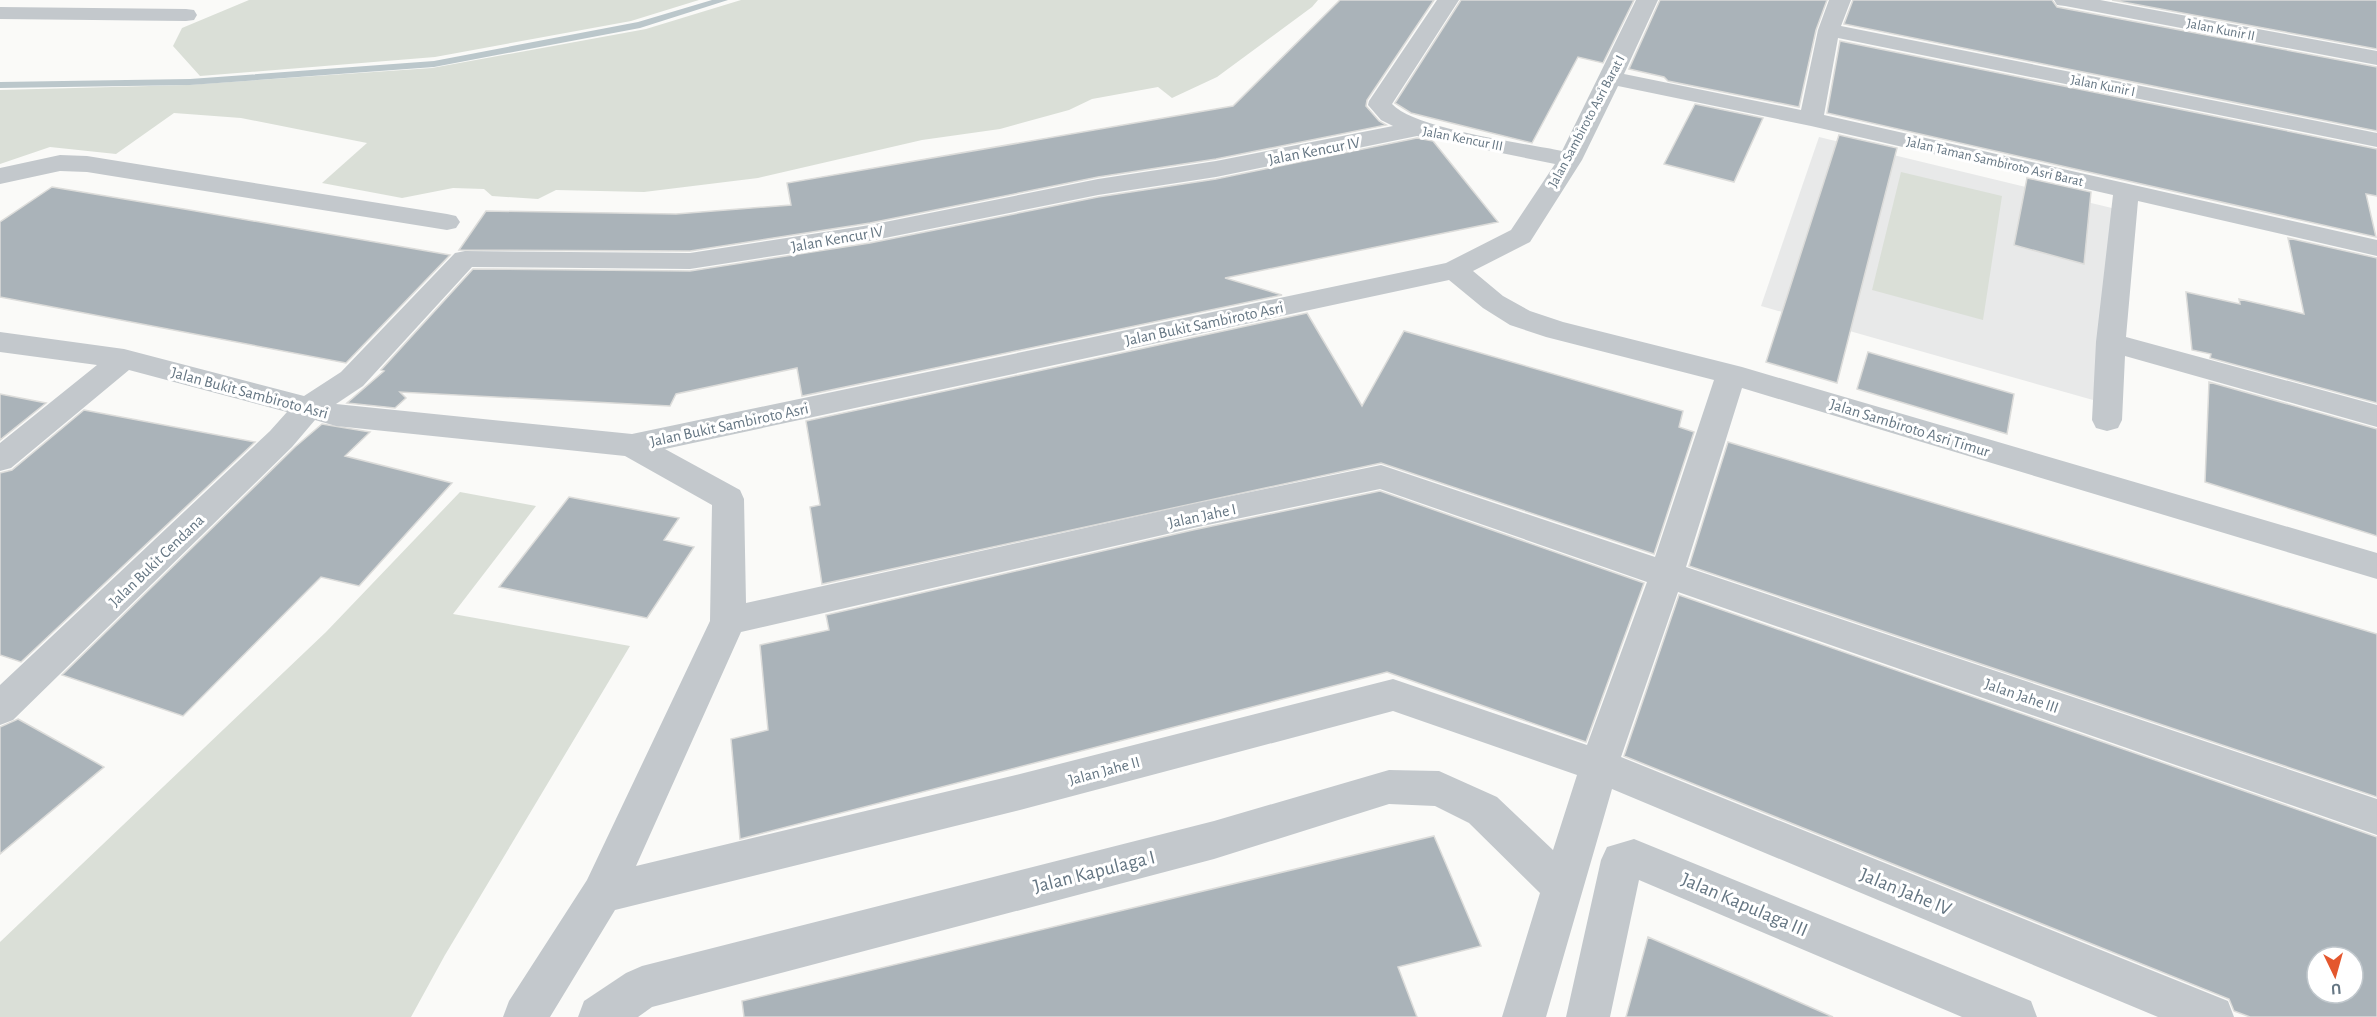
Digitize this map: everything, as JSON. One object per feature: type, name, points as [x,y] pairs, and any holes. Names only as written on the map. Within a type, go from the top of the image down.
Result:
[{"type":"street","name":"Jalan Kencur III","points":[[1448,0],[1380,105],[1389,115],[1417,129],[1570,160]]},
{"type":"street","name":"Jalan Sambiroto Asri Barat I","points":[[1454,270],[1521,237],[1570,160],[1647,0]]},
{"type":"street","points":[[1811,119],[1829,30],[1840,0]]},
{"type":"street","name":"Jalan Kunir II","points":[[2065,0],[2377,58]]},
{"type":"street","points":[[0,13],[186,15]]},
{"type":"street","name":"Jalan Kunir I","points":[[1829,30],[2377,140]]},
{"type":"street","name":"Jalan Taman Sambiroto Asri Barat","points":[[1611,78],[1811,119],[2377,248]]},
{"type":"street","name":"Jalan Kencur IV","points":[[308,408],[352,379],[465,259],[700,260],[870,233],[1098,187],[1216,169],[1417,129]]},
{"type":"street","points":[[0,176],[60,163],[87,164],[447,222]]},
{"type":"street","points":[[2107,420],[2111,342],[2126,191]]},
{"type":"street","name":"Jalan Bukit Sambiroto Asri","points":[[0,342],[124,358],[336,415],[632,445],[1454,270]]},
{"type":"street","name":"Jalan Sambiroto Asri Timur","points":[[1454,270],[1492,302],[1520,318],[1556,330],[1731,374],[2377,566]]},
{"type":"street","points":[[2111,342],[2377,416]]},
{"type":"street","points":[[0,460],[124,358]]},
{"type":"street","points":[[1524,1017],[1599,766],[1667,574],[1731,374]]},
{"type":"street","name":"Jalan Bukit Cendana","points":[[0,709],[280,440],[308,408]]},
{"type":"street","points":[[525,1017],[602,894],[728,621],[728,499],[632,445]]},
{"type":"street","name":"Jalan Jahe I","points":[[728,621],[1193,516],[1381,477],[1667,574]]},
{"type":"street","name":"Jalan Jahe III","points":[[1667,574],[2377,817]]},
{"type":"street","name":"Jalan Jahe II","points":[[602,894],[1020,792],[1393,695],[1599,766]]},
{"type":"street","name":"Jalan Jahe IV","points":[[1599,766],[2212,1017]]},
{"type":"street","name":"Jalan Kapulaga I","points":[[600,1017],[642,988],[1215,840],[1389,787],[1439,789],[1483,810],[1564,888]]},
{"type":"street","name":"Jalan Kapulaga III","points":[[1588,1017],[1622,860],[1634,858],[2015,1017]]},
{"type":"shaded area","points":[[249,0],[699,0],[631,21],[435,57],[200,76],[173,46],[182,28]]},
{"type":"shaded area","points":[[741,0],[1318,0],[1312,7],[1217,77],[1172,98],[1158,87],[1092,99],[1069,110],[1000,129],[922,140],[758,178],[644,192],[556,190],[538,199],[492,196],[484,189],[453,188],[402,198],[322,183],[367,143],[241,118],[174,113],[116,154],[50,147],[0,164],[0,90],[187,85],[432,68],[646,29]]},
{"type":"shaded area","points":[[1819,137],[2116,209],[2093,400],[1761,306]]},
{"type":"shaded area","points":[[1901,172],[2002,196],[1983,320],[1872,290]]},
{"type":"shaded area","points":[[460,492],[536,506],[453,614],[630,646],[445,955],[411,1017],[0,1017],[0,942],[326,632]]},
{"type":"building","points":[[1340,0],[1434,0],[1367,100],[1366,106],[1379,121],[1386,125],[1216,159],[1098,177],[870,223],[690,251],[459,250],[486,211],[676,214],[791,205],[787,183],[1233,106]]},
{"type":"building","points":[[1461,0],[1634,0],[1603,63],[1578,57],[1532,143],[1411,113],[1395,103]]},
{"type":"building","points":[[1660,0],[1827,0],[1816,30],[1799,107],[1668,81],[1664,77],[1629,69]]},
{"type":"building","points":[[1853,0],[2052,0],[2057,7],[2377,67],[2377,131],[1844,24]]},
{"type":"building","points":[[2112,0],[2377,0],[2377,49]]},
{"type":"building","points":[[1840,41],[2377,149],[2377,196],[2366,194],[2376,237],[1827,113]]},
{"type":"building","points":[[1695,104],[1763,118],[1734,182],[1664,164]]},
{"type":"building","points":[[1839,135],[1897,148],[1837,383],[1766,362]]},
{"type":"building","points":[[1417,138],[1433,141],[1498,222],[1225,278],[1282,295],[802,396],[797,368],[676,394],[670,406],[400,392],[406,398],[395,408],[347,403],[384,371],[381,370],[473,269],[690,271],[870,243],[1098,197],[1216,179]]},
{"type":"building","points":[[2027,178],[2091,192],[2084,264],[2014,245]]},
{"type":"building","points":[[52,187],[450,255],[346,363],[0,297],[0,222]]},
{"type":"building","points":[[2288,238],[2377,258],[2377,403],[2210,358],[2211,354],[2192,350],[2186,292],[2240,304],[2239,299],[2304,314]]},
{"type":"building","points":[[1307,313],[1362,406],[1404,331],[1683,411],[1679,427],[1694,432],[1654,554],[1381,463],[822,584],[810,507],[820,505],[806,421]]},
{"type":"building","points":[[1868,352],[2014,394],[2007,434],[1857,389]]},
{"type":"building","points":[[2209,382],[2377,429],[2377,536],[2205,482]]},
{"type":"building","points":[[0,394],[46,403],[0,440]]},
{"type":"building","points":[[84,410],[255,442],[21,662],[0,655],[0,473],[12,470]]},
{"type":"building","points":[[322,424],[370,432],[345,456],[452,483],[359,586],[321,577],[183,716],[62,675],[295,447]]},
{"type":"building","points":[[1728,442],[2377,634],[2377,797],[1689,566]]},
{"type":"building","points":[[1380,491],[1644,583],[1586,742],[1387,672],[740,839],[731,739],[768,730],[760,645],[829,630],[826,615],[1193,530]]},
{"type":"building","points":[[569,497],[679,518],[664,540],[694,547],[647,618],[499,587]]},
{"type":"building","points":[[1679,595],[2377,837],[2377,1017],[2250,1017],[2234,1011],[2229,999],[1624,756]]},
{"type":"building","points":[[18,719],[104,767],[0,854],[0,727]]},
{"type":"building","points":[[1434,836],[1481,946],[1398,967],[1417,1017],[744,1017],[742,1001]]},
{"type":"building","points":[[1648,937],[1744,978],[1833,1017],[1626,1017]]},
{"type":"waterway","points":[[0,85],[190,82],[434,64],[640,25],[723,0]]}]
